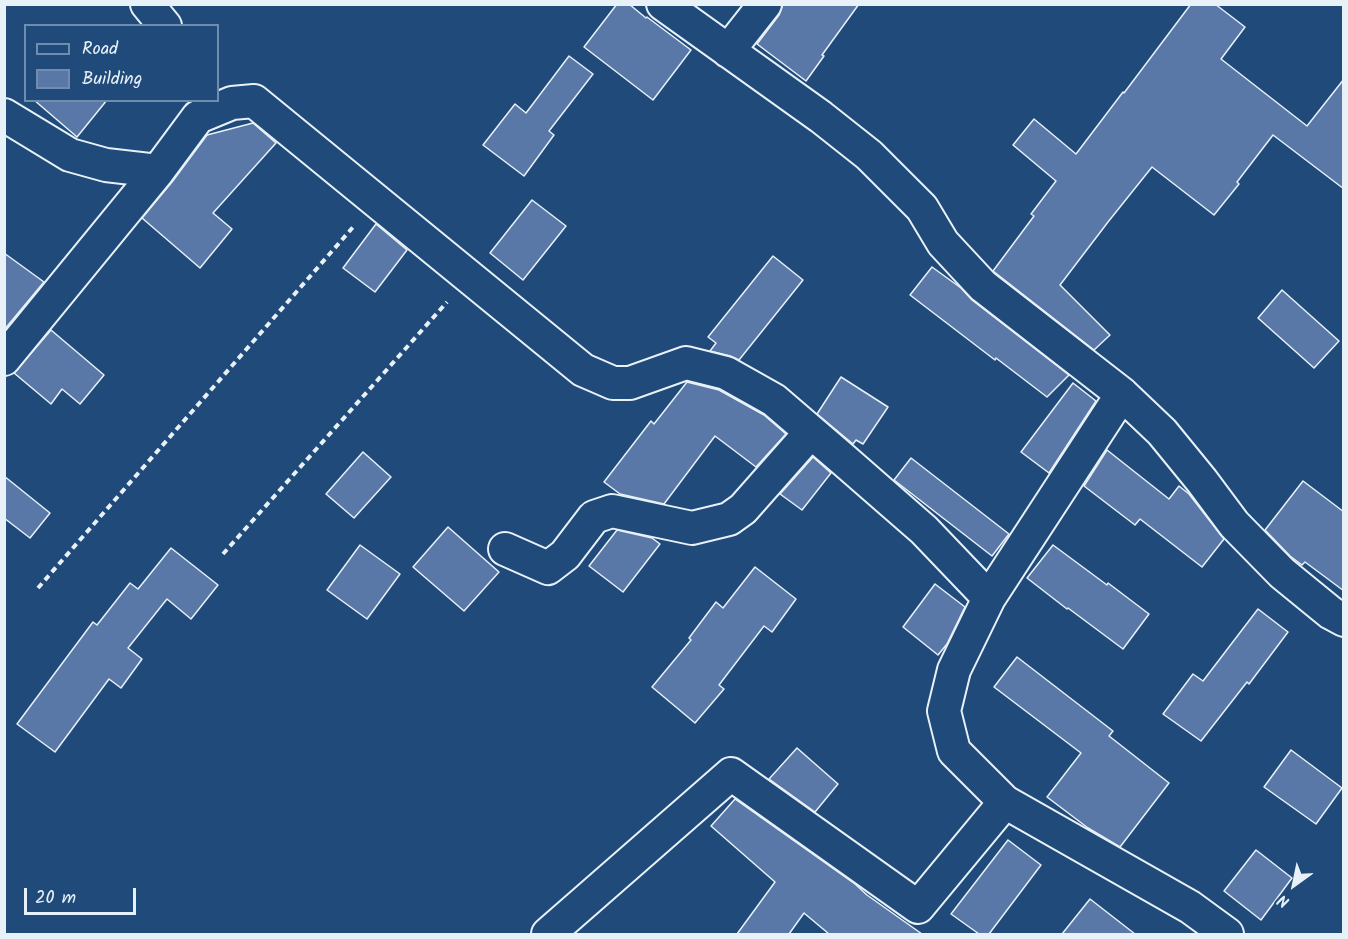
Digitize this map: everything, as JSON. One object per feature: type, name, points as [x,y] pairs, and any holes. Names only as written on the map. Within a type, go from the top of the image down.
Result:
[{"type":"street","points":[[147,4],[163,24]]},
{"type":"street","points":[[663,4],[821,117],[869,155],[922,208],[943,243],[983,286],[1122,393],[1162,432],[1234,524],[1282,573],[1331,613],[1344,620]]},
{"type":"street","points":[[728,51],[765,4]]},
{"type":"street","points":[[225,95],[254,100],[583,370],[613,383],[630,383],[686,363],[726,373],[774,400],[924,530],[989,598]]},
{"type":"street","points":[[4,359],[158,171],[198,117],[216,102]]},
{"type":"street","points":[[4,115],[70,155],[106,165],[158,171]]},
{"type":"street","points":[[1122,393],[989,598],[954,670],[944,711],[954,751],[1005,802],[1190,907],[1227,934]]},
{"type":"street","points":[[505,549],[548,568],[566,555],[594,517],[612,511],[692,528],[729,519],[743,509],[811,432]]},
{"type":"street","points":[[548,934],[731,774],[918,907],[1005,802]]},
{"type":"path","points":[[38,588],[376,201]]},
{"type":"path","points":[[223,554],[469,276]]},
{"type":"building","points":[[617,4],[629,4],[691,50],[653,100],[584,47]]},
{"type":"building","points":[[783,4],[859,4],[806,81],[757,44],[779,15]]},
{"type":"building","points":[[1191,4],[1215,4],[1245,27],[1221,59],[1307,126],[1344,79],[1344,189],[1273,135],[1214,215],[1152,167],[1060,285],[1110,335],[1094,350],[993,271],[1034,216],[1031,214],[1056,181],[1013,145],[1034,119],[1076,154]]},
{"type":"building","points":[[569,56],[593,74],[549,131],[554,135],[524,176],[483,145],[515,104],[526,113]]},
{"type":"building","points":[[36,102],[105,102],[77,137]]},
{"type":"building","points":[[253,123],[276,143],[213,213],[232,229],[200,268],[142,218],[207,135]]},
{"type":"building","points":[[532,200],[566,226],[523,280],[490,253]]},
{"type":"building","points":[[376,224],[407,250],[375,292],[343,268]]},
{"type":"building","points":[[4,253],[44,282],[4,330]]},
{"type":"building","points":[[773,256],[803,280],[739,360],[710,351],[716,343],[708,337]]},
{"type":"building","points":[[932,267],[1069,375],[1047,397],[910,295]]},
{"type":"building","points":[[1282,290],[1339,341],[1314,368],[1258,318]]},
{"type":"building","points":[[51,330],[104,375],[80,404],[62,389],[51,404],[14,373]]},
{"type":"building","points":[[841,377],[888,407],[863,444],[856,440],[853,444],[817,414]]},
{"type":"building","points":[[687,382],[719,390],[764,415],[786,434],[756,467],[715,436],[664,504],[620,494],[604,482],[651,421],[654,424]]},
{"type":"building","points":[[1073,383],[1096,401],[1049,473],[1021,452]]},
{"type":"building","points":[[1107,450],[1169,499],[1179,486],[1189,494],[1224,539],[1202,567],[1140,519],[1135,525],[1084,486]]},
{"type":"building","points":[[363,452],[391,477],[354,518],[326,494]]},
{"type":"building","points":[[813,457],[831,473],[802,510],[780,494]]},
{"type":"building","points":[[911,458],[1009,534],[992,556],[894,480]]},
{"type":"building","points":[[4,476],[50,513],[30,538],[4,518]]},
{"type":"building","points":[[1303,481],[1344,512],[1344,591],[1305,562],[1302,565],[1290,556],[1265,530]]},
{"type":"building","points":[[448,527],[499,572],[464,611],[413,567]]},
{"type":"building","points":[[617,530],[652,538],[660,544],[623,592],[589,566]]},
{"type":"building","points":[[360,545],[400,574],[367,619],[327,590]]},
{"type":"building","points":[[1053,545],[1149,614],[1123,649],[1027,578]]},
{"type":"building","points":[[171,548],[218,585],[191,619],[167,599],[128,648],[142,659],[121,688],[109,679],[55,752],[17,724],[93,622],[97,625],[130,583],[138,589]]},
{"type":"building","points":[[755,567],[796,599],[772,632],[764,626],[719,685],[724,689],[695,723],[652,687],[691,640],[689,638],[716,602],[723,608]]},
{"type":"building","points":[[935,584],[965,607],[947,644],[938,655],[903,627]]},
{"type":"building","points":[[1258,609],[1288,632],[1249,684],[1247,682],[1201,741],[1163,714],[1193,674],[1203,681]]},
{"type":"building","points":[[1017,657],[1113,731],[1109,736],[1169,783],[1120,847],[1088,828],[1047,797],[1081,753],[994,687]]},
{"type":"building","points":[[797,748],[838,784],[815,812],[769,779]]},
{"type":"building","points":[[1291,750],[1342,788],[1316,824],[1264,787]]},
{"type":"building","points":[[735,799],[922,934],[829,934],[804,913],[789,934],[737,934],[775,882],[711,826]]},
{"type":"building","points":[[1008,840],[1041,865],[989,934],[979,934],[951,914]]},
{"type":"building","points":[[1256,850],[1292,878],[1261,920],[1224,891]]},
{"type":"building","points":[[1090,899],[1135,934],[1062,934]]}]
